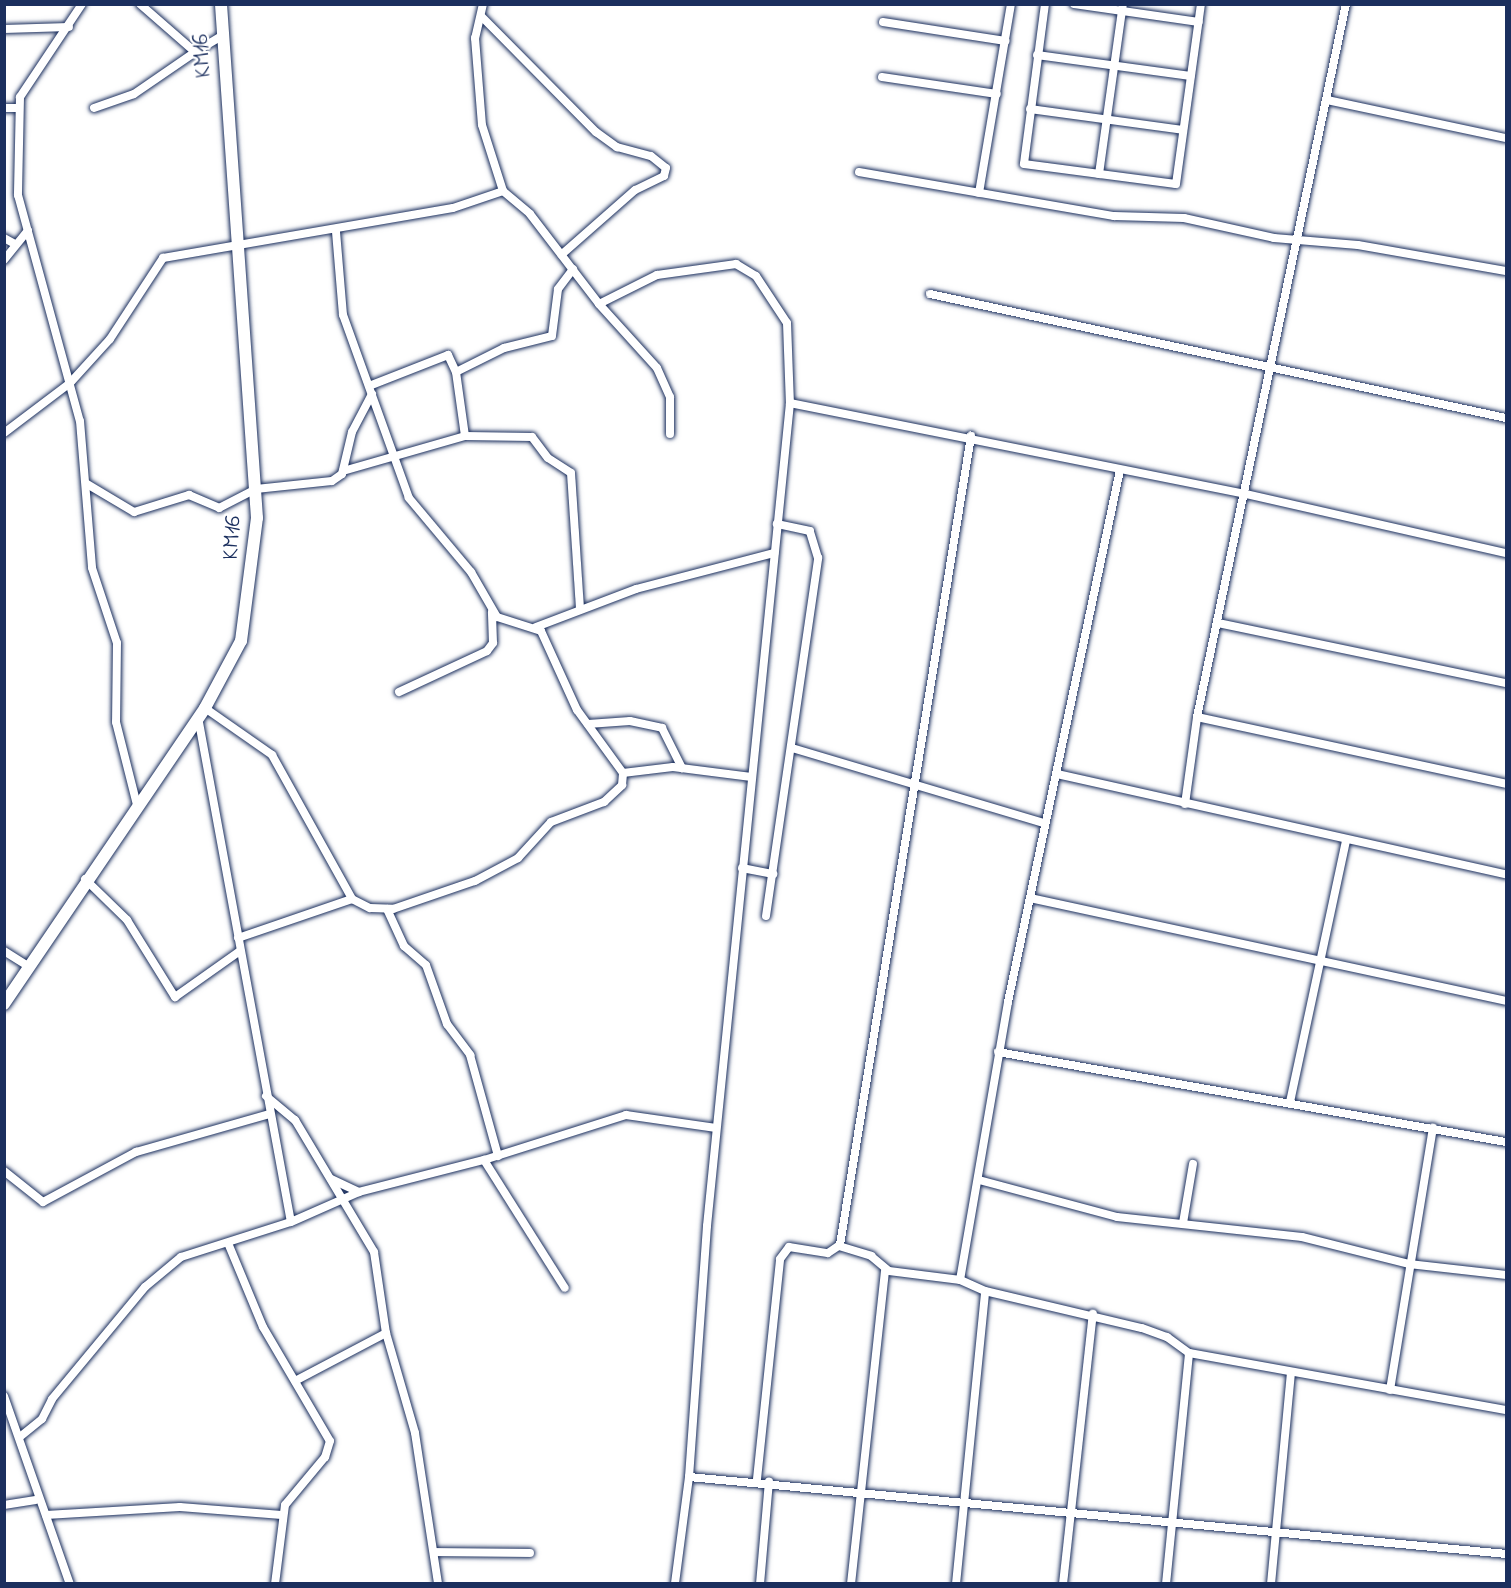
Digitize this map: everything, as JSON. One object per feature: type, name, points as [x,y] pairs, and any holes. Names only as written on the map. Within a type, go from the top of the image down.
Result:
[{"type":"street","points":[[82,4],[17,108],[18,195],[70,383],[87,484],[92,568],[117,643],[116,722],[137,805]]},
{"type":"street","points":[[140,4],[195,52]]},
{"type":"street","name":"KM16","points":[[4,1004],[85,879],[201,713],[241,641],[256,489],[221,4]]},
{"type":"street","points":[[483,4],[475,54],[482,125],[503,191],[573,269],[598,304],[657,368],[670,396],[670,434]]},
{"type":"street","points":[[979,193],[1011,4]]},
{"type":"street","points":[[1045,4],[1024,164],[1176,184],[1201,4]]},
{"type":"street","points":[[1074,4],[1123,8],[1199,22]]},
{"type":"street","points":[[1185,804],[1197,717],[1274,364],[1346,4]]},
{"type":"street","points":[[1099,174],[1123,8]]},
{"type":"street","points":[[482,17],[596,132],[666,168],[664,176],[634,190],[561,255]]},
{"type":"street","points":[[883,22],[1006,41]]},
{"type":"street","points":[[4,29],[69,27]]},
{"type":"street","points":[[94,108],[134,94],[223,35]]},
{"type":"street","points":[[1037,55],[1191,76]]},
{"type":"street","points":[[882,77],[997,94]]},
{"type":"street","points":[[1327,100],[1506,138]]},
{"type":"street","points":[[4,108],[17,108]]},
{"type":"street","points":[[1030,109],[1183,130]]},
{"type":"street","points":[[859,172],[979,193],[1506,272]]},
{"type":"street","points":[[4,433],[70,383],[136,305],[160,260],[336,231],[453,208],[503,191]]},
{"type":"street","points":[[4,260],[28,230]]},
{"type":"street","points":[[336,231],[343,315],[392,456],[413,506],[471,572],[492,608],[507,624],[536,627],[580,608],[774,553]]},
{"type":"street","points":[[4,238],[15,244]]},
{"type":"street","points":[[598,304],[657,275],[743,266],[787,319],[790,403],[716,1128],[689,1477],[675,1584]]},
{"type":"street","points":[[456,372],[504,348],[552,336],[558,289],[573,269]]},
{"type":"street","points":[[930,294],[1274,364],[1506,418]]},
{"type":"street","points":[[343,471],[352,432],[370,390],[448,355],[456,372],[465,436]]},
{"type":"street","points":[[790,403],[971,436],[1120,470],[1246,494],[1506,553]]},
{"type":"street","points":[[87,484],[134,512],[189,495],[219,508],[256,489],[332,481],[343,471],[465,436],[532,437],[548,458],[571,473],[580,608]]},
{"type":"street","points":[[757,1479],[782,1254],[796,1247],[834,1253],[839,1246],[971,436]]},
{"type":"street","points":[[960,1280],[979,1180],[999,1052],[1044,823],[1057,774],[1120,470]]},
{"type":"street","points":[[766,916],[774,874],[818,558],[810,531],[777,524]]},
{"type":"street","points":[[399,692],[487,651],[493,643],[492,608]]},
{"type":"street","points":[[1218,622],[1506,683]]},
{"type":"street","points":[[536,627],[588,724],[623,773]]},
{"type":"street","points":[[201,713],[272,755],[352,899]]},
{"type":"street","points":[[201,713],[268,1114],[291,1222]]},
{"type":"street","points":[[1197,717],[1506,784]]},
{"type":"street","points":[[588,724],[630,721],[662,728],[682,768]]},
{"type":"street","points":[[792,748],[915,782],[1044,823]]},
{"type":"street","points":[[623,773],[682,768],[751,777]]},
{"type":"street","points":[[238,938],[352,899],[387,909],[460,887],[519,858],[550,822],[613,796],[623,773]]},
{"type":"street","points":[[1057,774],[1506,874]]},
{"type":"street","points":[[1290,1102],[1346,840]]},
{"type":"street","points":[[742,868],[774,874]]},
{"type":"street","points":[[85,879],[128,920],[175,997],[210,977],[240,951]]},
{"type":"street","points":[[1030,898],[1319,964],[1506,1001]]},
{"type":"street","points":[[387,909],[404,946],[426,965],[447,1024],[470,1055],[498,1156]]},
{"type":"street","points":[[4,951],[28,966]]},
{"type":"street","points":[[999,1052],[1506,1142]]},
{"type":"street","points":[[266,1096],[292,1116],[331,1179],[376,1260],[386,1333],[415,1433],[438,1584]]},
{"type":"street","points":[[21,1436],[42,1419],[63,1385],[165,1268],[228,1243],[291,1222],[342,1202],[359,1192],[498,1156],[634,1113],[716,1128]]},
{"type":"street","points":[[4,1171],[34,1198],[49,1200],[136,1152],[268,1114]]},
{"type":"street","points":[[1390,1390],[1433,1128]]},
{"type":"street","points":[[484,1160],[564,1288]]},
{"type":"street","points":[[1184,1224],[1193,1164]]},
{"type":"street","points":[[331,1179],[359,1192]]},
{"type":"street","points":[[979,1180],[1117,1216],[1302,1237],[1409,1264],[1506,1275]]},
{"type":"street","points":[[228,1243],[254,1308],[330,1446],[282,1515],[274,1584]]},
{"type":"street","points":[[839,1246],[871,1256],[885,1269],[960,1280],[985,1291],[1093,1314],[1167,1337],[1189,1353],[1506,1410]]},
{"type":"street","points":[[851,1584],[885,1269]]},
{"type":"street","points":[[956,1584],[962,1503],[985,1291]]},
{"type":"street","points":[[1063,1584],[1069,1512],[1093,1314]]},
{"type":"street","points":[[295,1381],[386,1333]]},
{"type":"street","points":[[1166,1584],[1189,1353]]},
{"type":"street","points":[[1271,1584],[1291,1373]]},
{"type":"street","points":[[4,1396],[21,1436],[36,1500],[46,1515],[69,1584]]},
{"type":"street","points":[[689,1477],[757,1479],[962,1503],[1506,1554]]},
{"type":"street","points":[[760,1584],[769,1481]]},
{"type":"street","points":[[4,1506],[36,1500]]},
{"type":"street","points":[[46,1515],[180,1507],[282,1515]]},
{"type":"street","points":[[434,1552],[530,1554]]}]
